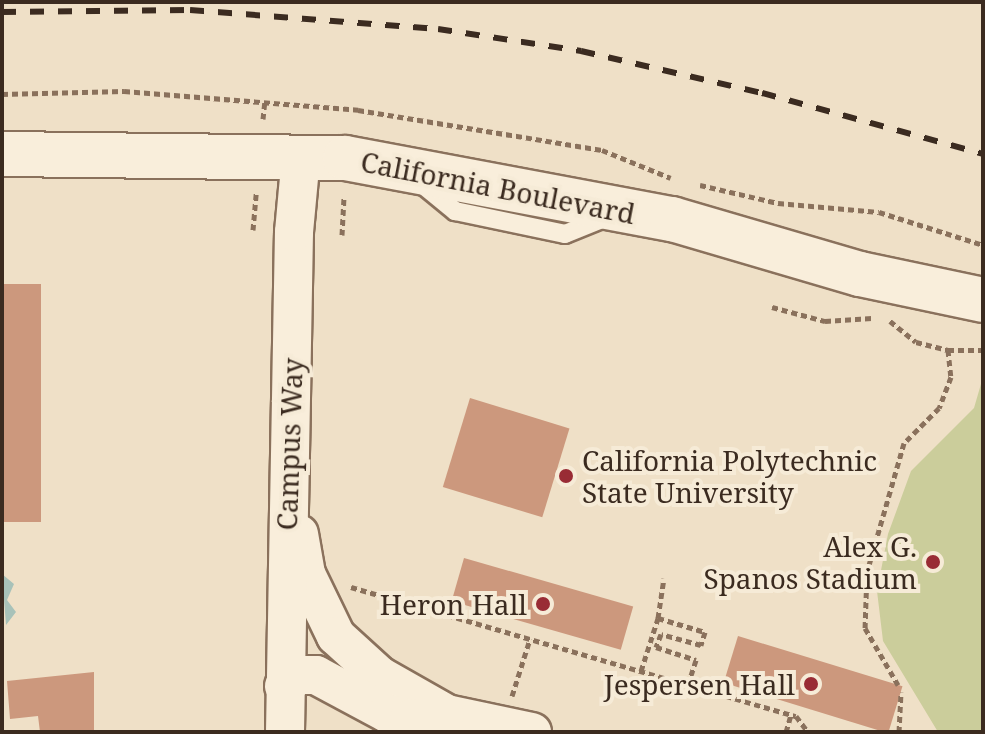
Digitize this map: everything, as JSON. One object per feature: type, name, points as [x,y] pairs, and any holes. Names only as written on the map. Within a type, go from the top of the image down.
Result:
[{"type":"street","name":"California Boulevard","points":[[2,154],[301,157],[404,170],[672,219],[860,274],[983,300]]},
{"type":"street","name":"Campus Way","points":[[285,732],[294,232],[301,157]]},
{"type":"street","points":[[288,480],[306,574],[336,636],[380,676],[447,714],[518,728]]},
{"type":"street","points":[[284,686],[299,675],[316,675],[387,713],[409,719],[447,714]]},
{"type":"path","points":[[772,307],[825,321],[889,321],[916,342],[948,350],[983,350]]},
{"type":"path","points":[[899,732],[900,688],[865,628],[867,572],[904,443],[939,408],[951,377],[948,350]]},
{"type":"path","points":[[664,578],[654,617],[705,632],[701,645],[661,634],[656,647],[696,660],[688,685]]},
{"type":"path","points":[[345,586],[791,715],[808,732]]},
{"type":"path","points":[[641,671],[658,618]]},
{"type":"path","points":[[518,728],[530,639]]},
{"type":"path","points":[[786,732],[791,715]]},
{"type":"green space","name":"Alex G. Spanos Stadium","points":[[983,377],[983,732],[938,732],[883,641],[877,591],[888,534],[911,471],[974,408]]},
{"type":"water","points":[[2,574],[14,584],[7,600],[16,612],[6,625]]},
{"type":"building","points":[[2,284],[41,284],[41,522],[2,522]]},
{"type":"building","points":[[470,398],[569,428],[542,517],[443,487]]},
{"type":"building","name":"Heron Hall","points":[[464,558],[633,607],[621,650],[452,601]]},
{"type":"building","name":"Jespersen Hall","points":[[738,636],[902,686],[889,732],[884,732],[724,683]]},
{"type":"building","points":[[94,672],[94,732],[40,732],[38,716],[10,719],[7,681]]},
{"type":"railway","points":[[2,12],[190,10],[438,29],[581,51],[762,93],[983,154]]},
{"type":"place","name":"California Polytechnic State University","points":[[566,476]]},
{"type":"place","name":"Alex G. Spanos Stadium","points":[[933,562]]},
{"type":"place","name":"Heron Hall","points":[[543,604]]},
{"type":"place","name":"Jespersen Hall","points":[[811,684]]}]
